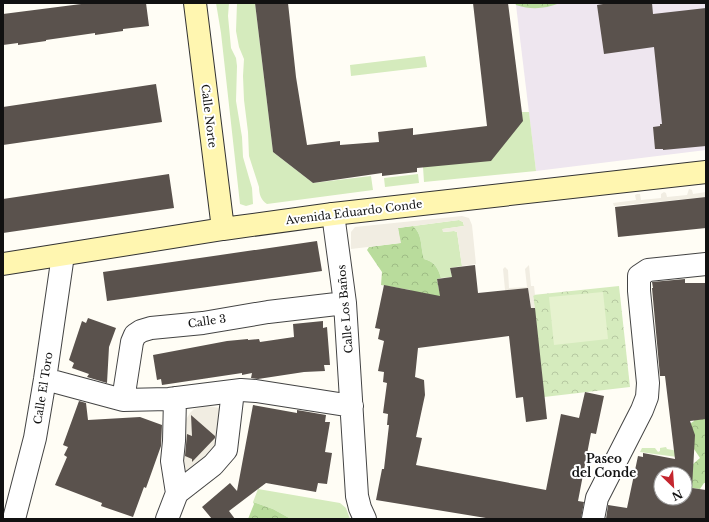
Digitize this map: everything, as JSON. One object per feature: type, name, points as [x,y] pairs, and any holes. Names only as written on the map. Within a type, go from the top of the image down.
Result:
[{"type":"street","name":"Calle Norte","points":[[195,3],[223,229]]},
{"type":"street","name":"Avenida Eduardo Conde","points":[[3,264],[223,229],[333,214],[706,172]]},
{"type":"street","name":"Calle Los Baños","points":[[333,214],[345,303],[357,496],[360,508],[366,519]]},
{"type":"street","name":"Calle El Toro","points":[[14,519],[35,438],[63,255]]},
{"type":"street","points":[[593,519],[597,498],[647,397],[648,383],[639,291],[639,276],[648,270],[706,264]]},
{"type":"street","name":"Calle 3","points":[[123,400],[132,342],[135,335],[141,331],[151,328],[203,323],[268,312],[345,303]]},
{"type":"street","points":[[45,379],[123,400],[175,398],[233,391],[256,391],[352,406]]},
{"type":"street","points":[[177,493],[213,465],[226,450],[233,391]]},
{"type":"street","points":[[167,519],[177,493],[172,461],[175,398]]},
{"type":"shaded area","points":[[536,3],[706,3],[706,150],[536,171],[516,5]]},
{"type":"shaded area","points":[[689,189],[692,190],[693,194],[706,192],[706,197],[614,206],[613,203],[636,200],[635,195],[637,194],[640,194],[641,200],[661,198],[661,194],[664,192],[666,193],[667,197],[687,195]]},
{"type":"shaded area","points":[[462,216],[469,218],[472,225],[476,264],[462,266],[457,232],[443,232],[442,229],[464,226],[463,222],[459,220],[398,228],[401,243],[351,249],[351,232],[355,227]]},
{"type":"shaded area","points":[[529,265],[531,286],[534,286],[535,295],[533,296],[535,308],[531,308],[528,288],[507,290],[506,300],[503,269],[505,267],[508,270],[509,288],[527,287],[525,269]]},
{"type":"shaded area","points":[[207,406],[220,408],[219,451],[193,472],[183,474],[181,447],[185,421],[194,409]]},
{"type":"green space","points":[[216,3],[229,3],[228,16],[231,48],[236,58],[237,66],[236,101],[242,137],[243,157],[252,188],[253,204],[246,206],[240,204],[221,33]]},
{"type":"green space","points":[[237,3],[255,3],[273,152],[313,183],[371,176],[373,190],[267,204],[263,201],[249,156],[244,100],[244,59],[239,47],[236,31]]},
{"type":"green space","points":[[515,3],[560,3],[543,8],[527,8],[516,5]]},
{"type":"green space","points":[[425,56],[427,67],[351,76],[350,65]]},
{"type":"green space","points":[[522,112],[529,112],[536,171],[424,182],[423,167]]},
{"type":"green space","points":[[418,174],[419,183],[385,187],[384,178]]},
{"type":"green space","points":[[459,220],[463,222],[464,226],[443,229],[443,232],[457,232],[462,266],[450,268],[452,277],[441,278],[436,266],[424,259],[420,237],[413,226]]},
{"type":"green space","points":[[413,226],[420,237],[424,259],[436,266],[439,271],[441,278],[437,279],[439,290],[449,319],[410,290],[381,285],[382,272],[367,250],[369,247],[400,243],[398,228]]},
{"type":"green space","points":[[619,286],[630,387],[544,397],[533,295]]},
{"type":"green space","points":[[603,292],[608,339],[554,345],[549,297]]},
{"type":"green space","points":[[706,401],[706,483],[704,483],[700,489],[693,488],[693,466],[692,466],[700,458],[690,443],[691,423],[694,421],[696,413]]},
{"type":"green space","points":[[666,447],[667,449],[678,451],[677,457],[640,452],[642,448],[655,448],[658,452],[660,451],[660,448]]},
{"type":"green space","points":[[258,489],[340,503],[346,508],[350,519],[291,519],[273,509],[253,502]]},
{"type":"green space","points":[[253,502],[273,509],[291,519],[248,519],[254,504]]},
{"type":"building","points":[[89,3],[146,3],[149,26],[123,29],[123,31],[95,35],[95,33],[18,45],[18,43],[3,45],[3,14]]},
{"type":"building","points":[[255,3],[288,3],[296,77],[307,145],[340,141],[340,145],[379,142],[378,132],[413,128],[413,135],[487,126],[473,3],[508,3],[523,121],[491,161],[417,168],[417,172],[382,176],[382,173],[313,183],[273,152]]},
{"type":"building","points":[[609,3],[652,3],[653,14],[706,8],[706,146],[663,150],[655,149],[653,127],[660,126],[660,124],[662,124],[654,47],[604,54],[597,5]]},
{"type":"building","points":[[156,84],[162,122],[3,145],[3,107]]},
{"type":"building","points":[[169,174],[174,208],[3,233],[3,199]]},
{"type":"building","points":[[706,197],[706,228],[618,237],[615,207]]},
{"type":"building","points":[[317,241],[322,271],[107,301],[103,272]]},
{"type":"building","points":[[475,265],[478,293],[528,288],[531,308],[535,308],[547,419],[526,422],[523,397],[516,398],[509,336],[418,348],[415,377],[424,380],[425,395],[416,437],[422,438],[416,465],[546,490],[561,414],[579,418],[585,392],[604,396],[596,434],[591,433],[578,501],[584,502],[581,519],[492,519],[376,500],[382,469],[384,469],[389,425],[387,425],[388,414],[383,413],[387,383],[383,382],[384,372],[378,371],[384,341],[378,339],[380,329],[375,328],[384,285],[440,296],[437,279],[452,277],[450,268]]},
{"type":"building","points":[[685,279],[685,283],[706,283],[706,419],[690,421],[695,435],[693,470],[693,466],[653,466],[653,506],[693,506],[693,488],[706,490],[706,519],[606,519],[608,505],[627,508],[638,456],[643,457],[643,453],[675,459],[665,376],[660,376],[652,282]]},
{"type":"building","points":[[88,318],[116,328],[109,347],[107,383],[87,377],[89,374],[72,368],[74,363],[69,360],[82,321],[86,323]]},
{"type":"building","points":[[323,321],[323,328],[327,327],[330,365],[324,365],[325,371],[304,372],[258,379],[251,378],[252,373],[242,375],[242,373],[162,385],[161,379],[157,380],[153,355],[227,341],[259,339],[260,342],[294,337],[293,324]]},
{"type":"building","points":[[79,401],[86,403],[88,420],[140,417],[162,425],[161,446],[146,488],[144,487],[133,517],[101,506],[102,503],[55,485],[67,457],[64,455],[68,447],[63,445]]},
{"type":"building","points":[[253,405],[297,413],[297,410],[326,415],[325,422],[330,422],[325,452],[332,453],[327,484],[318,483],[316,492],[266,483],[229,511],[235,519],[212,519],[202,507],[230,483],[237,491]]},
{"type":"building","points":[[191,415],[215,436],[215,438],[192,462],[192,459],[185,456],[187,434],[192,436]]},
{"type":"district","name":"Paseo del Conde","points":[[604,466]]}]
